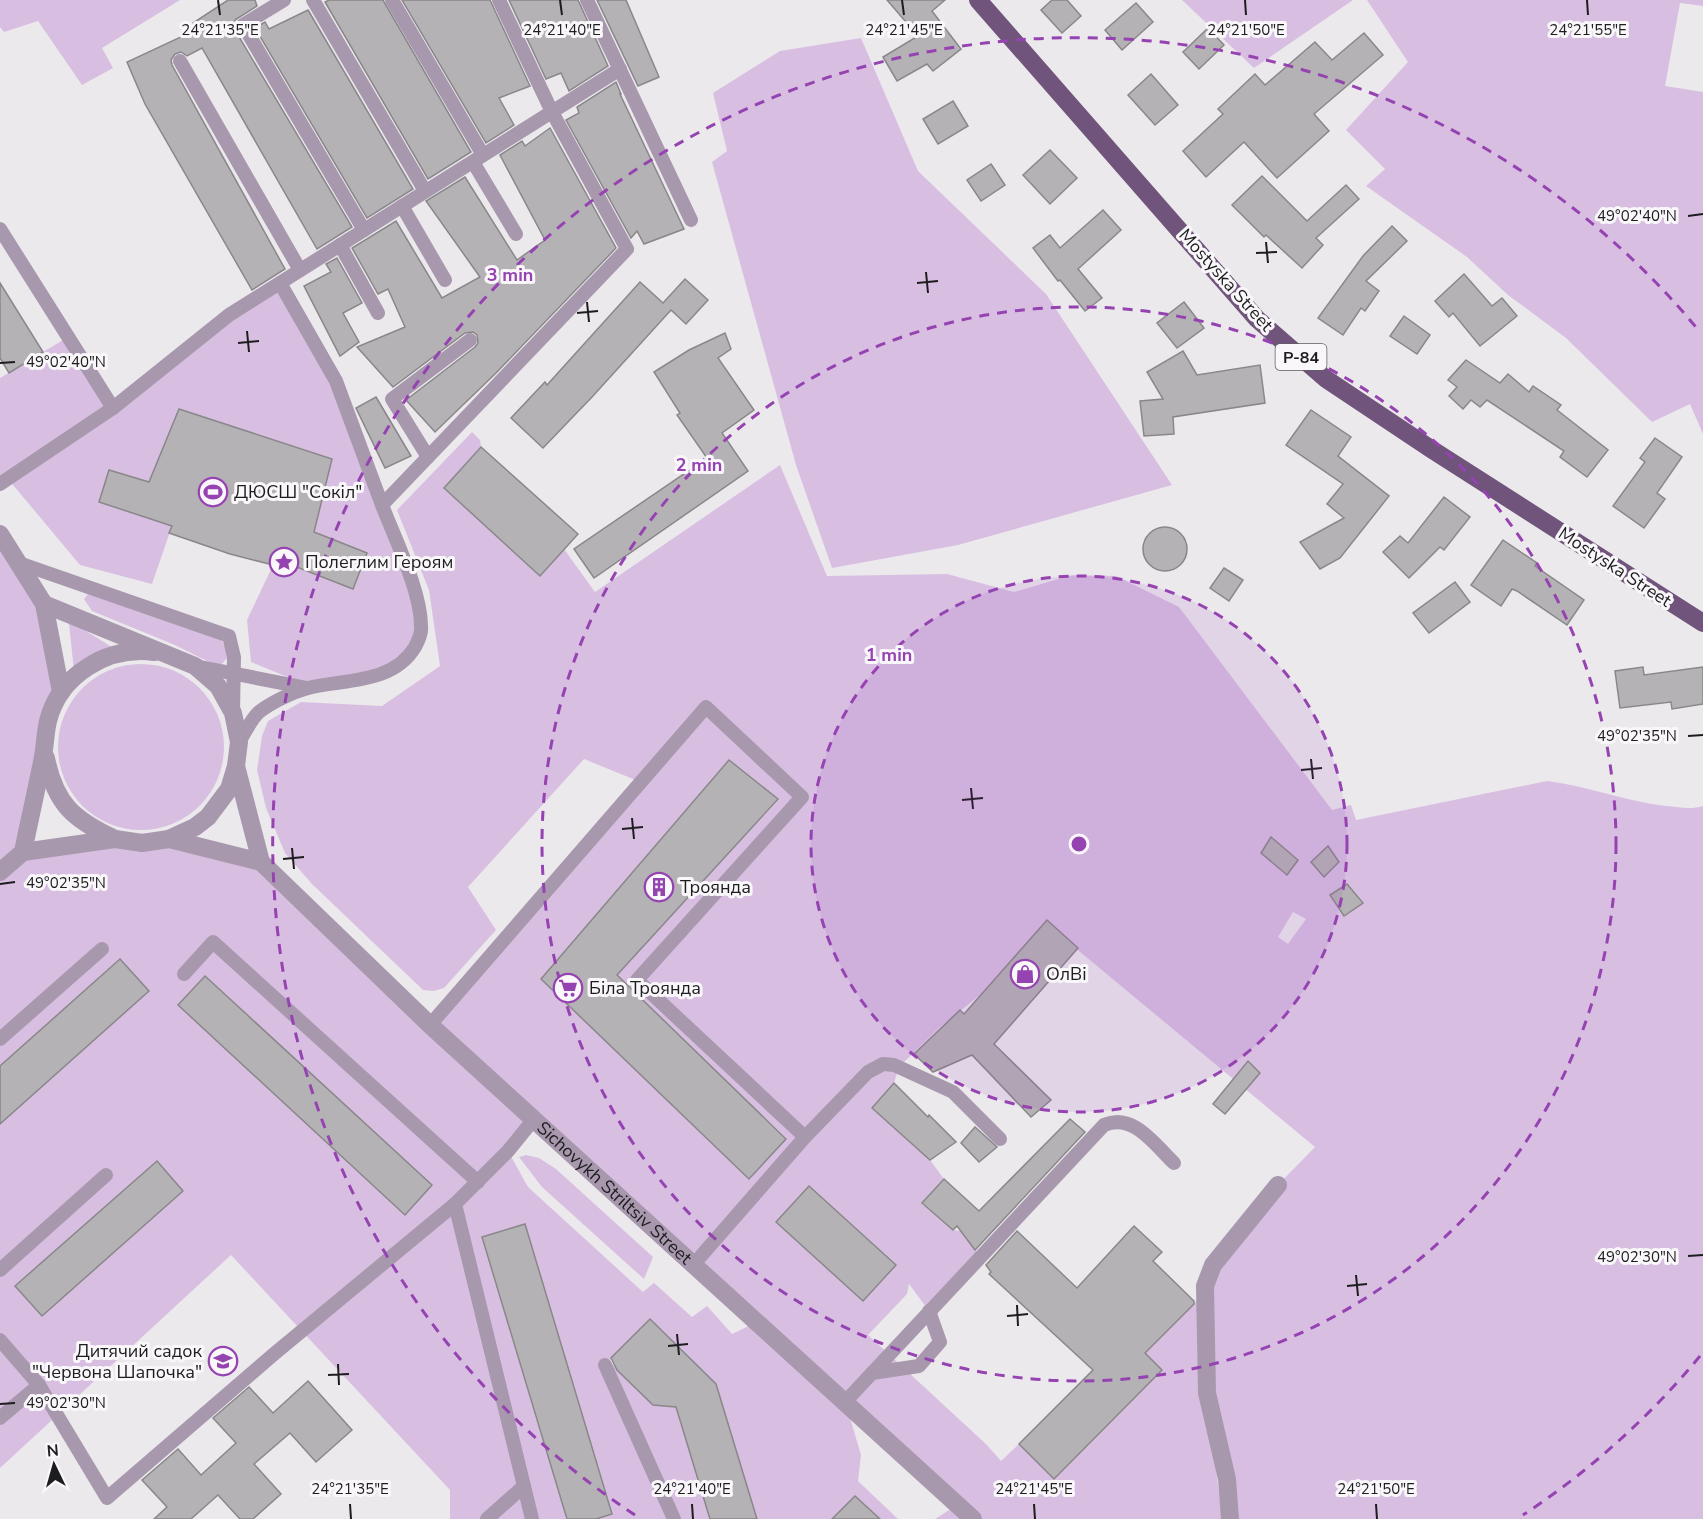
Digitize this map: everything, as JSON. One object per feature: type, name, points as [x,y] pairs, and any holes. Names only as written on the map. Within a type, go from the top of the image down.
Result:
[{"type":"main road","name":"Mostyska Street","points":[[978,0],[1257,319],[1326,379],[1703,623]]},
{"type":"street","points":[[0,534],[44,604],[61,692]]},
{"type":"street","points":[[44,604],[168,653],[195,666],[218,686],[232,713],[238,742],[237,766],[261,862]]},
{"type":"street","points":[[23,852],[45,750],[48,720],[61,692],[82,670],[108,655],[138,650],[168,653]]},
{"type":"street","points":[[45,750],[50,779],[65,806],[87,826],[115,839]]},
{"type":"street","points":[[0,872],[23,852],[115,839],[142,843],[170,839],[195,827],[208,817],[229,789],[237,766]]},
{"type":"street","name":"Sichovykh Striltsiv Street","points":[[170,839],[261,862],[430,1025],[973,1519]]},
{"type":"street","points":[[1230,1519],[1227,1479],[1207,1393],[1205,1286],[1213,1264],[1278,1185]]},
{"type":"lane","points":[[284,0],[243,25],[364,230]]},
{"type":"lane","points":[[313,0],[425,191]]},
{"type":"lane","points":[[392,0],[516,234]]},
{"type":"lane","points":[[382,505],[627,249],[552,112],[499,0]]},
{"type":"lane","points":[[587,0],[691,220]]},
{"type":"lane","points":[[180,61],[300,270]]},
{"type":"lane","points":[[0,484],[113,408],[230,315],[620,69]]},
{"type":"lane","points":[[402,206],[445,280]]},
{"type":"lane","points":[[0,229],[113,408]]},
{"type":"lane","points":[[340,245],[378,313]]},
{"type":"lane","points":[[238,742],[258,713],[272,704],[307,688],[354,682],[390,671],[409,658],[419,640],[422,626],[416,594],[336,381],[280,283]]},
{"type":"lane","points":[[428,457],[392,399],[470,340]]},
{"type":"lane","points":[[19,563],[229,636],[234,657],[232,713]]},
{"type":"lane","points":[[195,666],[307,688]]},
{"type":"lane","points":[[430,1025],[706,707],[802,797],[637,980],[805,1137]]},
{"type":"lane","points":[[184,974],[213,942],[478,1182]]},
{"type":"lane","points":[[0,1038],[102,949]]},
{"type":"lane","points":[[694,1264],[805,1137],[868,1072],[878,1066],[888,1064],[899,1067],[953,1092],[1000,1139]]},
{"type":"lane","points":[[0,1340],[39,1385],[107,1498],[274,1354],[455,1204],[508,1151],[534,1119]]},
{"type":"lane","points":[[845,1402],[1104,1125],[1118,1121],[1131,1124],[1174,1163]]},
{"type":"lane","points":[[0,1270],[106,1175]]},
{"type":"lane","points":[[455,1204],[532,1519]]},
{"type":"lane","points":[[872,1373],[918,1366],[940,1342],[929,1311]]},
{"type":"lane","points":[[605,1365],[674,1519]]},
{"type":"lane","points":[[0,1418],[39,1385]]},
{"type":"lane","points":[[487,1519],[524,1486]]},
{"type":"shaded area","points":[[0,0],[180,0],[102,48],[113,68],[82,85],[38,21],[4,32],[0,27]]},
{"type":"shaded area","points":[[1182,0],[1353,0],[1254,68]]},
{"type":"shaded area","points":[[1367,0],[1703,0],[1703,6],[1680,3],[1665,86],[1703,92],[1703,434],[1690,404],[1652,422],[1566,338],[1508,295],[1467,257],[1366,186],[1385,169],[1346,130],[1408,62]]},
{"type":"shaded area","points":[[861,38],[918,171],[1046,294],[1172,485],[958,545],[832,568],[796,465],[712,162],[727,151],[713,93],[780,51]]},
{"type":"shaded area","points":[[280,283],[336,381],[422,626],[390,671],[302,683],[251,662],[247,620],[273,565],[284,562],[353,589],[367,553],[313,532],[331,458],[179,410],[149,482],[109,470],[99,502],[172,526],[152,584],[80,565],[8,479],[0,484],[0,378],[68,337],[113,408]]},
{"type":"shaded area","points":[[472,432],[480,440],[481,447],[444,488],[540,575],[564,549],[595,592],[780,465],[827,576],[947,574],[1014,592],[1072,575],[1116,576],[1179,607],[1332,810],[1351,805],[1356,820],[1547,781],[1651,804],[1684,808],[1703,806],[1703,1519],[1230,1519],[1208,1401],[1222,1519],[935,1519],[957,1505],[846,1404],[861,1455],[858,1481],[898,1519],[880,1519],[855,1496],[832,1519],[757,1519],[719,1395],[707,1375],[650,1319],[609,1361],[653,1405],[676,1407],[710,1519],[596,1519],[611,1514],[524,1224],[482,1237],[567,1519],[450,1519],[450,1490],[231,1255],[0,1468],[0,533],[44,604],[61,692],[23,852],[115,839],[261,862],[432,1022],[639,784],[633,779],[584,759],[468,887],[496,930],[444,988],[434,991],[423,990],[312,884],[285,853],[266,808],[257,770],[262,736],[268,721],[301,702],[382,706],[440,666],[429,590],[397,510]],"holes":[[[729,761],[778,800],[617,975],[786,1138],[750,1179],[541,979]],[[1271,837],[1298,859],[1287,875],[1261,854]],[[1328,846],[1339,862],[1324,877],[1311,862]],[[1347,884],[1363,903],[1345,916],[1330,895]],[[1293,912],[1306,919],[1288,944],[1278,937]],[[1047,920],[1079,951],[1315,1147],[1278,1185],[1195,1303],[1145,1353],[1162,1370],[1054,1479],[1019,1444],[1001,1461],[987,1445],[868,1335],[907,1294],[909,1284],[929,1311],[980,1257],[961,1231],[953,1230],[922,1204],[944,1179],[930,1160],[872,1108],[894,1083],[899,1067],[939,1028],[980,995]],[[534,1119],[757,1322],[732,1334],[707,1306],[692,1317],[654,1283],[643,1292],[528,1187],[508,1151]],[[809,1186],[896,1265],[863,1301],[777,1222]]]},
{"type":"shaded area","points":[[88,594],[199,631],[222,641],[229,656],[219,667],[175,645],[92,611],[84,599]]},
{"type":"shaded area","points":[[73,623],[115,649],[74,671],[69,624]]},
{"type":"shaded area","points":[[141,664],[173,671],[187,678],[199,689],[210,701],[217,715],[224,747],[217,779],[210,793],[199,805],[187,816],[173,823],[141,830],[109,823],[95,816],[83,805],[72,793],[65,779],[58,747],[65,715],[72,701],[83,689],[95,678],[109,671]]},
{"type":"shaded area","points":[[526,1155],[539,1158],[556,1169],[653,1257],[644,1279],[542,1187],[519,1157]]},
{"type":"building","points":[[228,0],[255,0],[257,6],[235,20],[235,30],[352,227],[317,249],[202,48],[187,56],[181,52],[175,54],[171,60],[172,65],[285,269],[252,290],[145,104],[127,62],[196,30],[193,23]]},
{"type":"building","points":[[329,0],[383,0],[471,152],[428,179],[325,2]]},
{"type":"building","points":[[402,0],[490,0],[530,86],[499,98],[514,125],[486,143]]},
{"type":"building","points":[[509,0],[578,0],[608,66],[569,91],[561,73],[546,79]]},
{"type":"building","points":[[597,0],[626,0],[659,77],[638,86]]},
{"type":"building","points":[[887,0],[945,0],[932,11],[961,49],[933,71],[927,64],[897,81],[883,57],[918,36]]},
{"type":"building","points":[[1052,0],[1067,0],[1081,16],[1062,33],[1041,10]]},
{"type":"building","points":[[1136,3],[1153,22],[1122,50],[1105,30]]},
{"type":"building","points":[[308,10],[413,189],[367,218],[255,28],[265,22],[269,29]]},
{"type":"building","points":[[1208,28],[1224,45],[1199,69],[1183,52]]},
{"type":"building","points":[[1364,33],[1383,55],[1314,114],[1329,131],[1277,178],[1244,142],[1206,177],[1183,151],[1223,114],[1218,109],[1255,74],[1265,85],[1315,42],[1332,60]]},
{"type":"building","points":[[1151,74],[1178,105],[1155,125],[1128,95]]},
{"type":"building","points":[[616,82],[684,229],[644,244],[637,231],[631,238],[566,120],[579,113],[577,107]]},
{"type":"building","points":[[953,101],[968,126],[938,144],[923,119]]},
{"type":"building","points":[[550,128],[616,248],[496,373],[435,432],[406,400],[475,347],[478,343],[477,335],[473,332],[465,333],[393,387],[357,347],[405,327],[388,289],[378,294],[352,248],[396,221],[442,298],[480,277],[426,201],[465,177],[517,260],[545,240],[500,155],[522,141],[525,146]]},
{"type":"building","points":[[1050,150],[1077,178],[1050,204],[1023,175]]},
{"type":"building","points":[[991,164],[1005,185],[981,201],[967,180]]},
{"type":"building","points":[[1262,176],[1307,221],[1346,185],[1359,199],[1316,238],[1323,245],[1302,268],[1266,235],[1264,237],[1232,205]]},
{"type":"building","points":[[1103,210],[1121,230],[1078,269],[1102,298],[1085,311],[1033,248],[1050,235],[1060,248]]},
{"type":"building","points":[[1392,226],[1407,241],[1366,281],[1379,291],[1365,311],[1361,308],[1343,335],[1318,318],[1363,256]]},
{"type":"building","points":[[337,258],[362,303],[343,313],[359,342],[340,356],[304,286],[331,272],[326,264]]},
{"type":"building","points":[[1464,274],[1492,306],[1502,298],[1517,316],[1480,346],[1453,313],[1449,317],[1435,301]]},
{"type":"building","points":[[685,279],[708,300],[686,324],[671,310],[543,448],[511,418],[545,382],[547,385],[640,282],[663,303]]},
{"type":"building","points":[[0,283],[43,352],[9,373],[0,358]]},
{"type":"building","points":[[1184,302],[1204,328],[1177,348],[1157,323]]},
{"type":"building","points":[[1404,316],[1430,335],[1417,354],[1390,336]]},
{"type":"building","points":[[725,333],[731,349],[718,358],[754,410],[722,433],[748,471],[594,578],[574,549],[707,458],[677,415],[680,413],[654,372],[689,350]]},
{"type":"building","points":[[1183,351],[1197,375],[1260,365],[1265,403],[1173,417],[1174,434],[1144,436],[1140,401],[1163,399],[1147,372]]},
{"type":"building","points":[[1466,360],[1500,383],[1508,374],[1529,392],[1533,386],[1561,405],[1557,410],[1608,450],[1587,477],[1560,457],[1564,451],[1487,400],[1480,407],[1471,400],[1463,409],[1449,396],[1457,387],[1448,380]]},
{"type":"building","points":[[376,397],[411,456],[385,468],[356,408]]},
{"type":"building","name":"ДЮСШ \"Сокіл\"","points":[[179,409],[332,459],[314,532],[367,553],[353,589],[284,562],[273,565],[230,554],[169,533],[172,526],[99,502],[109,470],[149,482]]},
{"type":"building","points":[[1311,410],[1351,437],[1338,456],[1389,496],[1340,558],[1320,569],[1300,542],[1344,518],[1327,504],[1343,484],[1286,445]]},
{"type":"building","points":[[1655,438],[1682,457],[1657,493],[1665,499],[1644,528],[1613,506],[1645,462],[1640,458]]},
{"type":"building","points":[[481,447],[578,534],[540,576],[444,488]]},
{"type":"building","points":[[1444,497],[1470,517],[1444,550],[1440,547],[1409,578],[1383,552],[1400,536],[1408,543]]},
{"type":"building","points":[[1165,527],[1180,534],[1187,549],[1180,564],[1165,571],[1150,564],[1143,549],[1150,534]]},
{"type":"building","points":[[1503,540],[1537,563],[1535,566],[1584,600],[1567,625],[1517,591],[1512,589],[1501,606],[1471,585]]},
{"type":"building","points":[[1224,568],[1243,580],[1229,601],[1210,588]]},
{"type":"building","points":[[1455,582],[1470,602],[1429,633],[1413,613]]},
{"type":"building","points":[[1643,667],[1644,675],[1703,667],[1703,704],[1672,709],[1671,702],[1620,708],[1615,671]]},
{"type":"building","name":"Троянда","points":[[729,760],[778,799],[617,975],[786,1139],[749,1179],[541,979]]},
{"type":"building","points":[[1271,837],[1298,860],[1287,875],[1261,853]]},
{"type":"building","points":[[1328,846],[1339,862],[1324,877],[1311,862]]},
{"type":"building","points":[[1347,884],[1363,903],[1344,916],[1330,895]]},
{"type":"building","points":[[1047,920],[1078,948],[994,1044],[1051,1100],[1031,1117],[972,1055],[933,1072],[914,1054],[960,1010],[964,1014]]},
{"type":"building","points":[[120,959],[149,991],[0,1124],[0,1066]]},
{"type":"building","points":[[205,976],[432,1185],[405,1215],[178,1005]]},
{"type":"building","points":[[1248,1061],[1260,1073],[1225,1114],[1213,1104]]},
{"type":"building","points":[[894,1083],[956,1142],[930,1160],[872,1108]]},
{"type":"building","points":[[1070,1119],[1085,1132],[975,1250],[957,1226],[953,1230],[922,1203],[944,1179],[979,1211]]},
{"type":"building","points":[[975,1127],[997,1147],[979,1162],[961,1143]]},
{"type":"building","points":[[157,1161],[183,1191],[42,1316],[15,1286]]},
{"type":"building","points":[[809,1186],[896,1265],[863,1301],[776,1222]]},
{"type":"building","points":[[525,1224],[612,1514],[596,1519],[567,1519],[482,1237]]},
{"type":"building","points":[[1134,1226],[1162,1252],[1153,1261],[1194,1301],[1194,1304],[1145,1353],[1162,1370],[1054,1479],[1019,1444],[1093,1370],[989,1274],[991,1272],[986,1265],[1017,1231],[1077,1288]]},
{"type":"building","points":[[650,1319],[716,1384],[757,1519],[710,1519],[676,1407],[653,1405],[617,1370],[611,1358]]},
{"type":"building","points":[[308,1381],[352,1430],[316,1462],[290,1433],[254,1464],[281,1494],[253,1519],[240,1519],[218,1495],[191,1519],[154,1519],[167,1507],[142,1480],[178,1449],[201,1475],[236,1443],[213,1418],[249,1387],[273,1413]]},
{"type":"building","points":[[855,1496],[880,1519],[832,1519]]},
{"type":"place","name":"ДЮСШ \"Сокіл\"","points":[[213,492]]},
{"type":"place","name":"Полеглим Героям","points":[[284,562]]},
{"type":"place","name":"Троянда","points":[[659,887]]},
{"type":"place","name":"ОлВі","points":[[1025,974]]},
{"type":"place","name":"Біла Троянда","points":[[568,988]]},
{"type":"place","name":"Дитячий садок \"Червона Шапочка\"","points":[[223,1361]]}]
